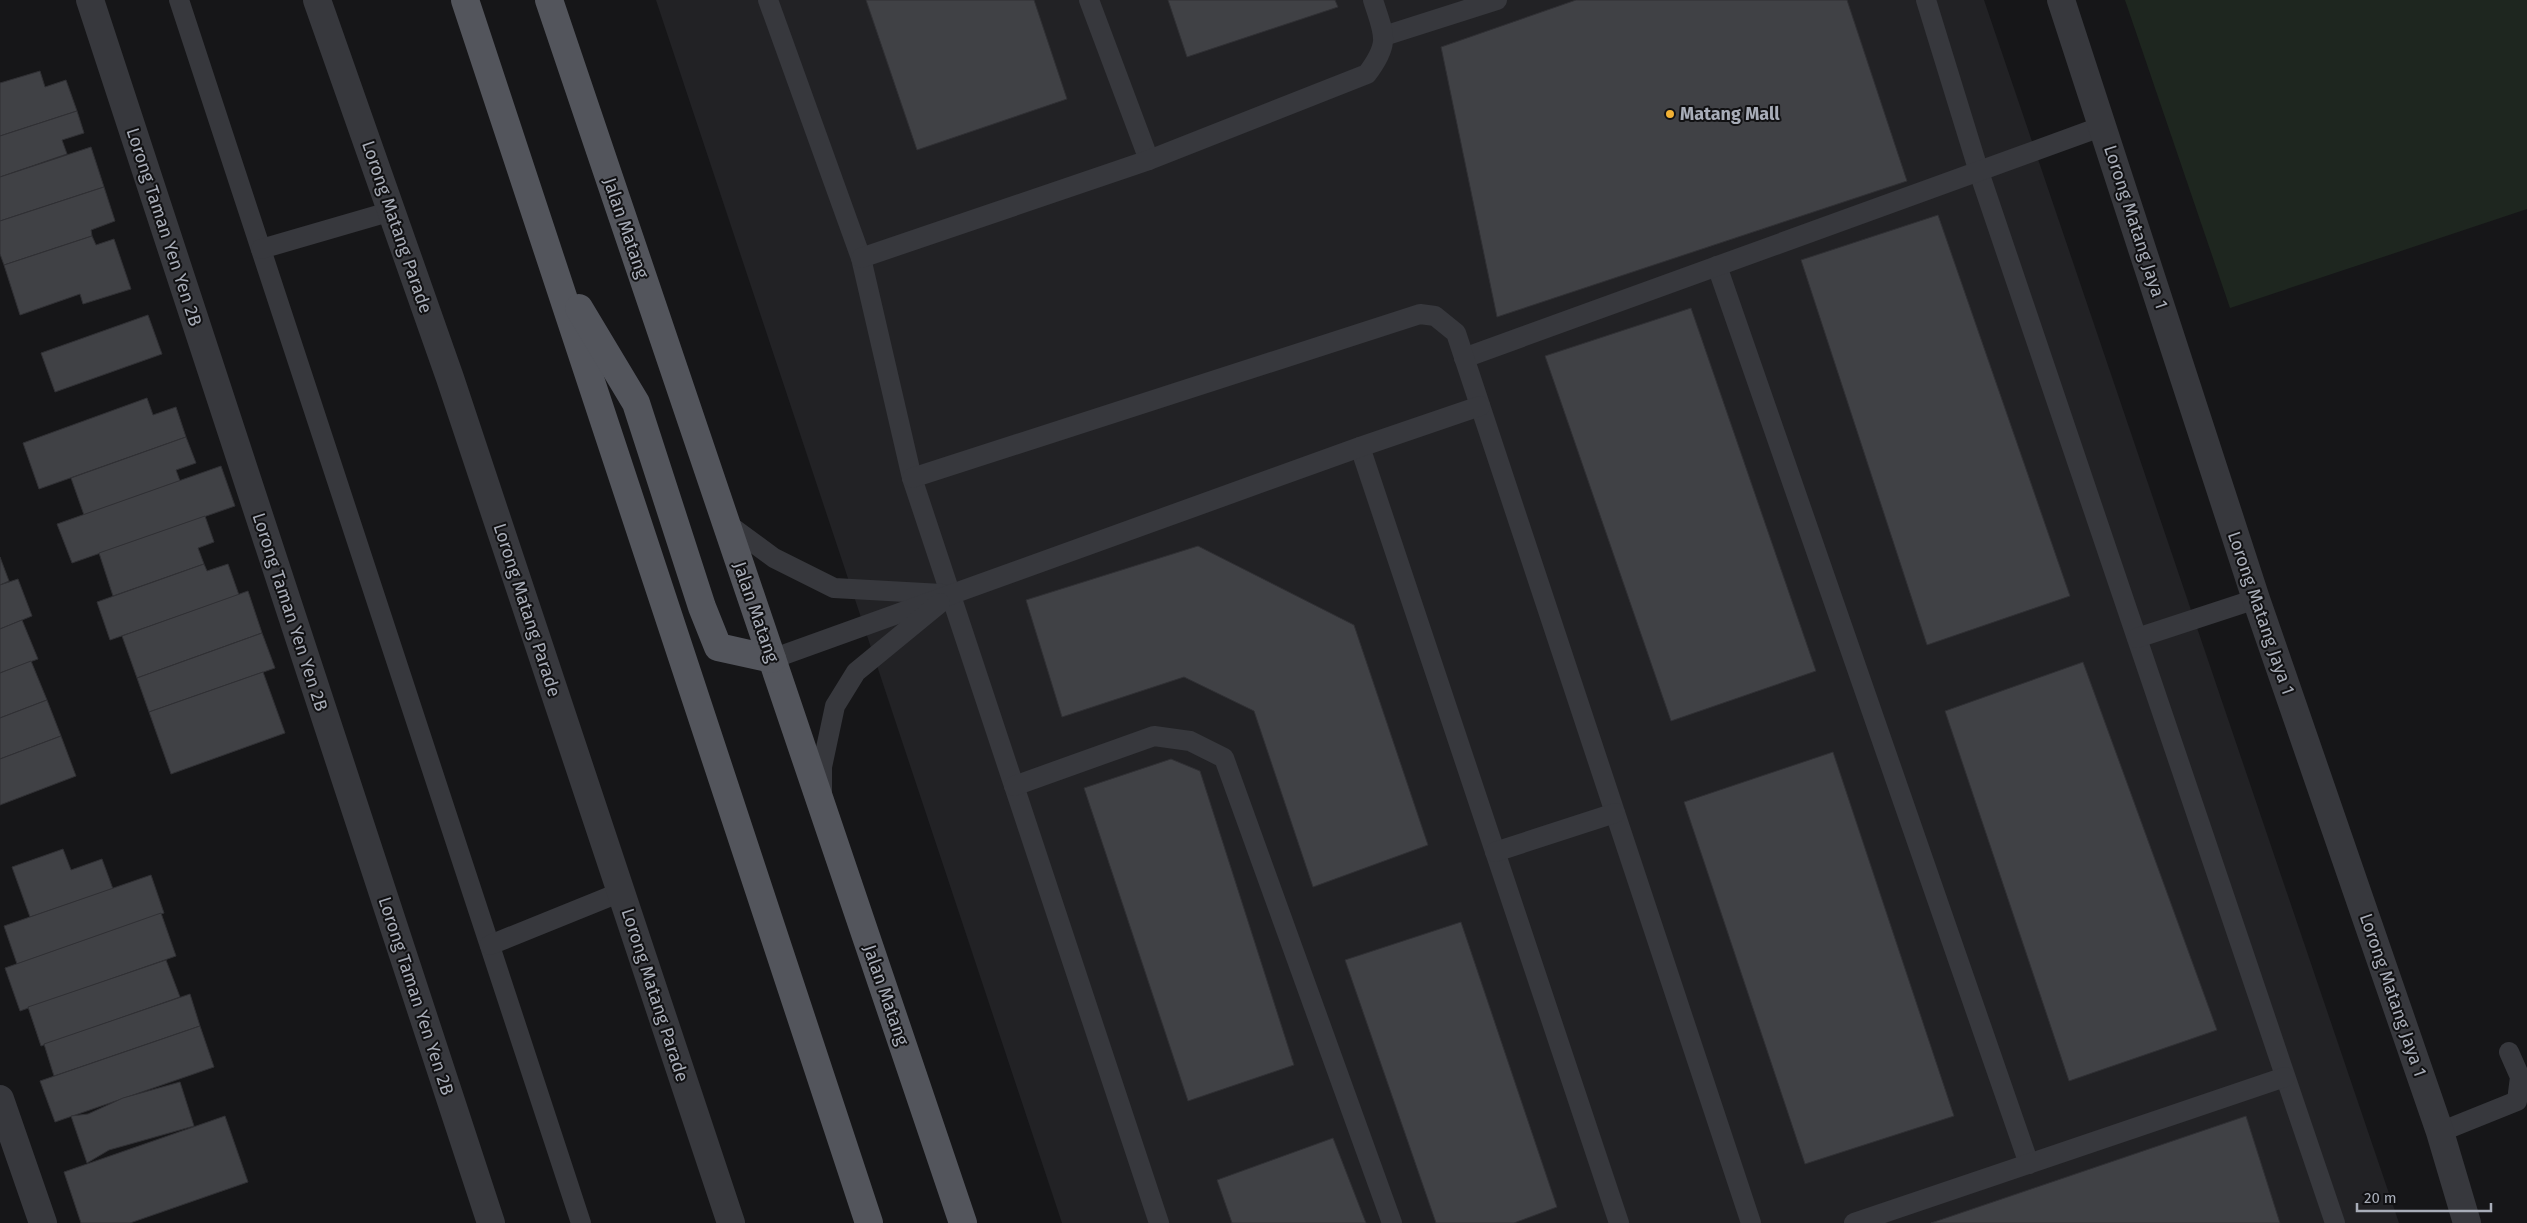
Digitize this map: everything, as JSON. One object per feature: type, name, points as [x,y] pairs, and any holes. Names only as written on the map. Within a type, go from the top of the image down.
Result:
[{"type":"main road","points":[[465,0],[869,1223]]},
{"type":"main road","name":"Jalan Matang","points":[[549,0],[963,1223]]},
{"type":"main road","points":[[553,264],[636,403],[702,607],[718,647],[772,658]]},
{"type":"street","name":"Lorong Taman Yen Yen 2B","points":[[90,0],[491,1223]]},
{"type":"street","name":"Lorong Matang Parade","points":[[318,0],[450,378],[731,1223]]},
{"type":"street","name":"Lorong Matang Jaya 1","points":[[2061,0],[2256,599],[2440,1132],[2467,1223]]},
{"type":"street","points":[[0,1099],[43,1223]]},
{"type":"lane","points":[[180,0],[581,1223]]},
{"type":"lane","points":[[768,0],[861,258],[912,478],[1159,1223]]},
{"type":"lane","points":[[1089,0],[1149,160]]},
{"type":"lane","points":[[861,258],[1149,160],[1367,74],[1381,55],[1384,36],[1373,0]]},
{"type":"lane","points":[[1384,36],[1497,0]]},
{"type":"lane","points":[[1926,0],[1979,172],[2335,1223]]},
{"type":"lane","points":[[1464,358],[2103,126]]},
{"type":"lane","points":[[261,249],[392,211]]},
{"type":"lane","points":[[1717,266],[2029,1164]]},
{"type":"lane","points":[[912,478],[1420,314],[1435,316],[1456,333],[1751,1223]]},
{"type":"lane","points":[[772,658],[1360,446],[1480,406]]},
{"type":"lane","points":[[1360,446],[1619,1223]]},
{"type":"lane","points":[[726,522],[774,558],[834,588],[951,594]]},
{"type":"lane","points":[[822,807],[822,767],[835,706],[856,672],[951,594]]},
{"type":"lane","points":[[2137,638],[2256,599]]},
{"type":"lane","points":[[1014,786],[1154,736],[1190,741],[1224,758],[1392,1223]]},
{"type":"lane","points":[[1496,852],[1615,813]]},
{"type":"lane","points":[[490,945],[621,892]]},
{"type":"lane","points":[[2440,1132],[2522,1099],[2520,1077],[2509,1052]]},
{"type":"lane","points":[[1854,1223],[2285,1077]]},
{"type":"shaded area","points":[[656,0],[1984,0],[2399,1223],[1062,1223]]},
{"type":"shaded area","points":[[2125,0],[2527,0],[2527,209],[2230,308]]},
{"type":"building","points":[[866,0],[1034,0],[1067,99],[917,150]]},
{"type":"building","points":[[1168,0],[1335,0],[1338,7],[1187,57]]},
{"type":"building","name":"Matang Mall","points":[[1576,0],[1847,0],[1907,181],[1497,317],[1441,47]]},
{"type":"building","points":[[40,71],[45,87],[66,80],[77,111],[0,136],[0,83]]},
{"type":"building","points":[[77,111],[84,133],[62,140],[67,154],[0,177],[0,136]]},
{"type":"building","points":[[91,147],[104,187],[0,221],[0,177]]},
{"type":"building","points":[[104,187],[115,221],[91,230],[92,236],[4,265],[0,254],[0,221]]},
{"type":"building","points":[[1938,215],[2070,596],[1927,645],[1801,260]]},
{"type":"building","points":[[92,236],[96,245],[114,239],[131,289],[83,304],[80,294],[20,315],[4,265]]},
{"type":"building","points":[[1691,308],[1816,671],[1671,721],[1545,356]]},
{"type":"building","points":[[148,315],[162,354],[55,392],[41,353]]},
{"type":"building","points":[[147,398],[153,415],[176,407],[186,437],[39,489],[23,443]]},
{"type":"building","points":[[186,437],[196,463],[176,470],[180,481],[84,515],[71,478]]},
{"type":"building","points":[[221,466],[235,506],[72,563],[57,524]]},
{"type":"building","points":[[205,516],[214,542],[198,548],[204,564],[113,596],[99,553]]},
{"type":"building","points":[[1198,546],[1354,625],[1428,845],[1313,887],[1254,711],[1184,677],[1062,717],[1026,600]]},
{"type":"building","points":[[0,557],[9,581],[0,585]]},
{"type":"building","points":[[204,564],[207,571],[228,564],[239,595],[110,640],[97,602]]},
{"type":"building","points":[[18,579],[32,616],[0,629],[0,585]]},
{"type":"building","points":[[248,591],[262,633],[137,678],[122,636]]},
{"type":"building","points":[[22,620],[38,659],[0,673],[0,629]]},
{"type":"building","points":[[262,633],[275,668],[149,712],[137,678]]},
{"type":"building","points":[[31,661],[47,700],[0,718],[0,673]]},
{"type":"building","points":[[2083,662],[2217,1030],[2069,1081],[1945,711]]},
{"type":"building","points":[[263,672],[285,733],[171,774],[149,712]]},
{"type":"building","points":[[47,700],[61,736],[0,759],[0,718]]},
{"type":"building","points":[[61,736],[76,776],[0,805],[0,759]]},
{"type":"building","points":[[1833,752],[1954,1116],[1805,1164],[1684,802]]},
{"type":"building","points":[[1171,759],[1200,771],[1294,1065],[1188,1101],[1084,788]]},
{"type":"building","points":[[63,849],[71,870],[102,859],[113,889],[30,917],[12,867]]},
{"type":"building","points":[[151,875],[164,913],[17,964],[4,926]]},
{"type":"building","points":[[161,913],[176,956],[20,1011],[5,968]]},
{"type":"building","points":[[1461,922],[1557,1207],[1514,1223],[1436,1223],[1345,960]]},
{"type":"building","points":[[166,960],[180,997],[41,1046],[28,1007]]},
{"type":"building","points":[[190,994],[200,1026],[54,1076],[44,1044]]},
{"type":"building","points":[[200,1026],[214,1067],[55,1122],[40,1081]]},
{"type":"building","points":[[180,1082],[194,1126],[109,1150],[87,1163],[71,1116],[88,1114],[123,1098]]},
{"type":"building","points":[[225,1116],[248,1182],[130,1223],[81,1223],[64,1172]]},
{"type":"building","points":[[2246,1116],[2280,1223],[1931,1223]]},
{"type":"building","points":[[1333,1138],[1366,1223],[1232,1223],[1217,1180]]},
{"type":"place","name":"Matang Mall","points":[[1670,114]]}]
